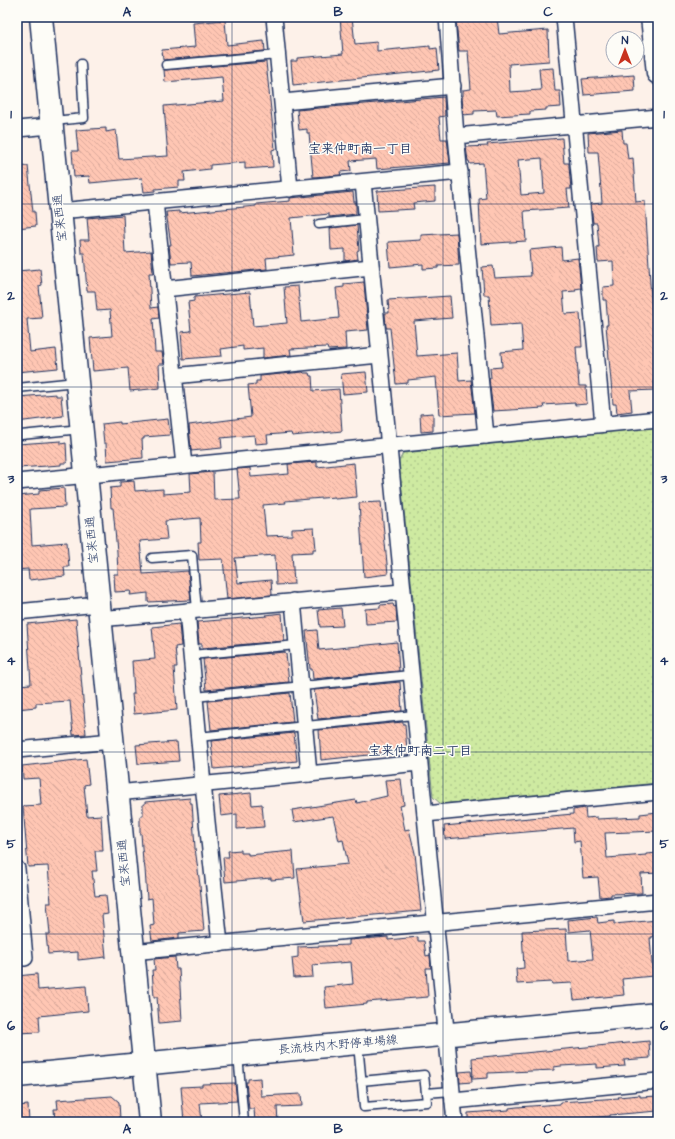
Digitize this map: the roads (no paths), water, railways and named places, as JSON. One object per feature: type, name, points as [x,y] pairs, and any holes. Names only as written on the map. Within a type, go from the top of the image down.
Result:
[{"type":"street","name":"宝来西通","points":[[41,17],[98,611],[150,1122]]},
{"type":"street","points":[[274,17],[290,189]]},
{"type":"street","points":[[447,17],[456,136],[486,436]]},
{"type":"street","points":[[564,17],[603,424]]},
{"type":"street","points":[[652,17],[658,73]]},
{"type":"street","points":[[283,102],[453,86]]},
{"type":"street","points":[[456,136],[658,117]]},
{"type":"street","points":[[17,129],[51,124]]},
{"type":"street","points":[[60,211],[460,172]]},
{"type":"street","points":[[363,182],[454,1122]]},
{"type":"street","points":[[155,202],[184,465]]},
{"type":"street","points":[[164,289],[371,267]]},
{"type":"street","points":[[174,376],[379,355]]},
{"type":"street","points":[[17,482],[658,419]]},
{"type":"street","points":[[17,612],[192,610],[402,592]]},
{"type":"street","points":[[293,602],[309,774]]},
{"type":"street","points":[[192,610],[191,655],[220,944]]},
{"type":"street","points":[[17,750],[112,741]]},
{"type":"street","points":[[117,793],[419,763]]},
{"type":"street","points":[[425,814],[658,792]]},
{"type":"street","points":[[17,869],[25,958],[17,958]]},
{"type":"street","points":[[132,952],[658,901]]},
{"type":"street","name":"長流枝内木野停車場線","points":[[17,1076],[658,1014]]},
{"type":"street","points":[[452,1096],[658,1081]]},
{"type":"lane","points":[[166,65],[278,55]]},
{"type":"lane","points":[[51,124],[84,118],[81,64]]},
{"type":"lane","points":[[319,224],[366,219]]},
{"type":"lane","points":[[17,388],[76,382]]},
{"type":"lane","points":[[21,435],[81,429]]},
{"type":"lane","points":[[152,558],[192,555],[192,610]]},
{"type":"lane","points":[[191,655],[297,645]]},
{"type":"lane","points":[[195,697],[410,675]]},
{"type":"lane","points":[[198,736],[414,715]]},
{"type":"lane","points":[[358,1043],[364,1107],[427,1102],[424,1075],[362,1081]]},
{"type":"lane","points":[[238,1055],[244,1122]]},
{"type":"lane","points":[[426,1093],[452,1096]]},
{"type":"district","name":"宝来仲町南一丁目","points":[[360,149]]},
{"type":"district","name":"宝来仲町南二丁目","points":[[420,751]]}]
